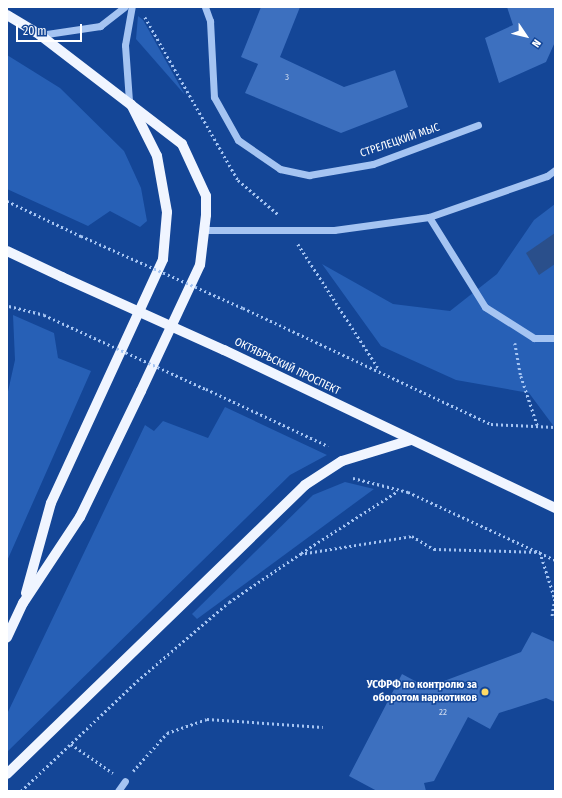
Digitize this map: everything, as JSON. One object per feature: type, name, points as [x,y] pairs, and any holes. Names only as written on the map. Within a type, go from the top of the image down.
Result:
[{"type":"main road","points":[[7,15],[40,35],[129,101],[182,144],[206,196],[200,265],[80,517],[23,603],[7,637]]},
{"type":"main road","points":[[23,603],[51,503],[163,259],[167,212],[157,156],[129,101]]},
{"type":"main road","name":"ОКТЯБРЬСКИЙ ПРОСПЕКТ","points":[[7,251],[224,350],[555,508]]},
{"type":"main road","points":[[7,774],[305,484],[342,461],[411,440]]},
{"type":"street","points":[[40,35],[100,26],[124,7]]},
{"type":"street","points":[[129,101],[125,45],[132,7]]},
{"type":"street","name":"СТРЕЛЕЦКИЙ МЫС","points":[[205,7],[210,21],[214,96],[238,140],[280,169],[309,175],[373,164],[478,125]]},
{"type":"street","points":[[204,230],[334,230],[429,217],[548,176],[555,170]]},
{"type":"street","points":[[429,217],[485,307],[534,338],[555,338]]},
{"type":"street","points":[[118,791],[125,781]]},
{"type":"path","points":[[7,202],[379,369],[491,424],[538,428],[555,427]]},
{"type":"path","points":[[324,284],[379,369]]},
{"type":"path","points":[[10,306],[44,315],[328,446]]},
{"type":"path","points":[[511,323],[521,376],[538,428]]},
{"type":"path","points":[[353,478],[399,491],[540,552],[555,560]]},
{"type":"path","points":[[21,791],[137,681],[229,602],[300,554],[399,491]]},
{"type":"path","points":[[300,554],[412,536],[434,549],[540,552]]},
{"type":"path","points":[[540,552],[555,599],[552,619]]},
{"type":"path","points":[[125,781],[167,734],[207,719],[323,727]]},
{"type":"path","points":[[71,744],[112,772]]},
{"type":"shaded area","points":[[138,16],[143,20],[185,95],[136,39]]},
{"type":"shaded area","points":[[7,55],[60,88],[124,151],[141,188],[147,221],[140,227],[110,211],[88,226],[7,189]]},
{"type":"shaded area","points":[[555,204],[555,428],[529,393],[456,380],[381,346],[322,264],[393,304],[450,311],[497,274],[534,220]]},
{"type":"shaded area","points":[[555,233],[555,264],[539,275],[526,253]]},
{"type":"shaded area","points":[[13,315],[54,333],[58,358],[91,371],[7,561],[7,396],[15,360]]},
{"type":"shaded area","points":[[225,407],[327,455],[290,475],[7,752],[7,714],[145,425],[154,431],[163,421],[208,438]]},
{"type":"shaded area","points":[[345,482],[374,489],[197,619],[192,614],[313,495]]},
{"type":"building","points":[[261,7],[300,7],[280,57],[344,87],[395,70],[408,107],[341,133],[245,93],[258,64],[241,57]]},
{"type":"building","points":[[507,7],[555,7],[555,42],[546,62],[499,83],[485,38],[513,25]]},
{"type":"building","points":[[532,632],[555,642],[555,702],[546,698],[499,713],[490,729],[468,717],[434,781],[424,783],[426,791],[377,791],[349,776],[402,674],[426,687],[436,684],[521,652]]},
{"type":"place","name":"УСФРФ по контролю за оборотом наркотиков","points":[[485,692]]}]
